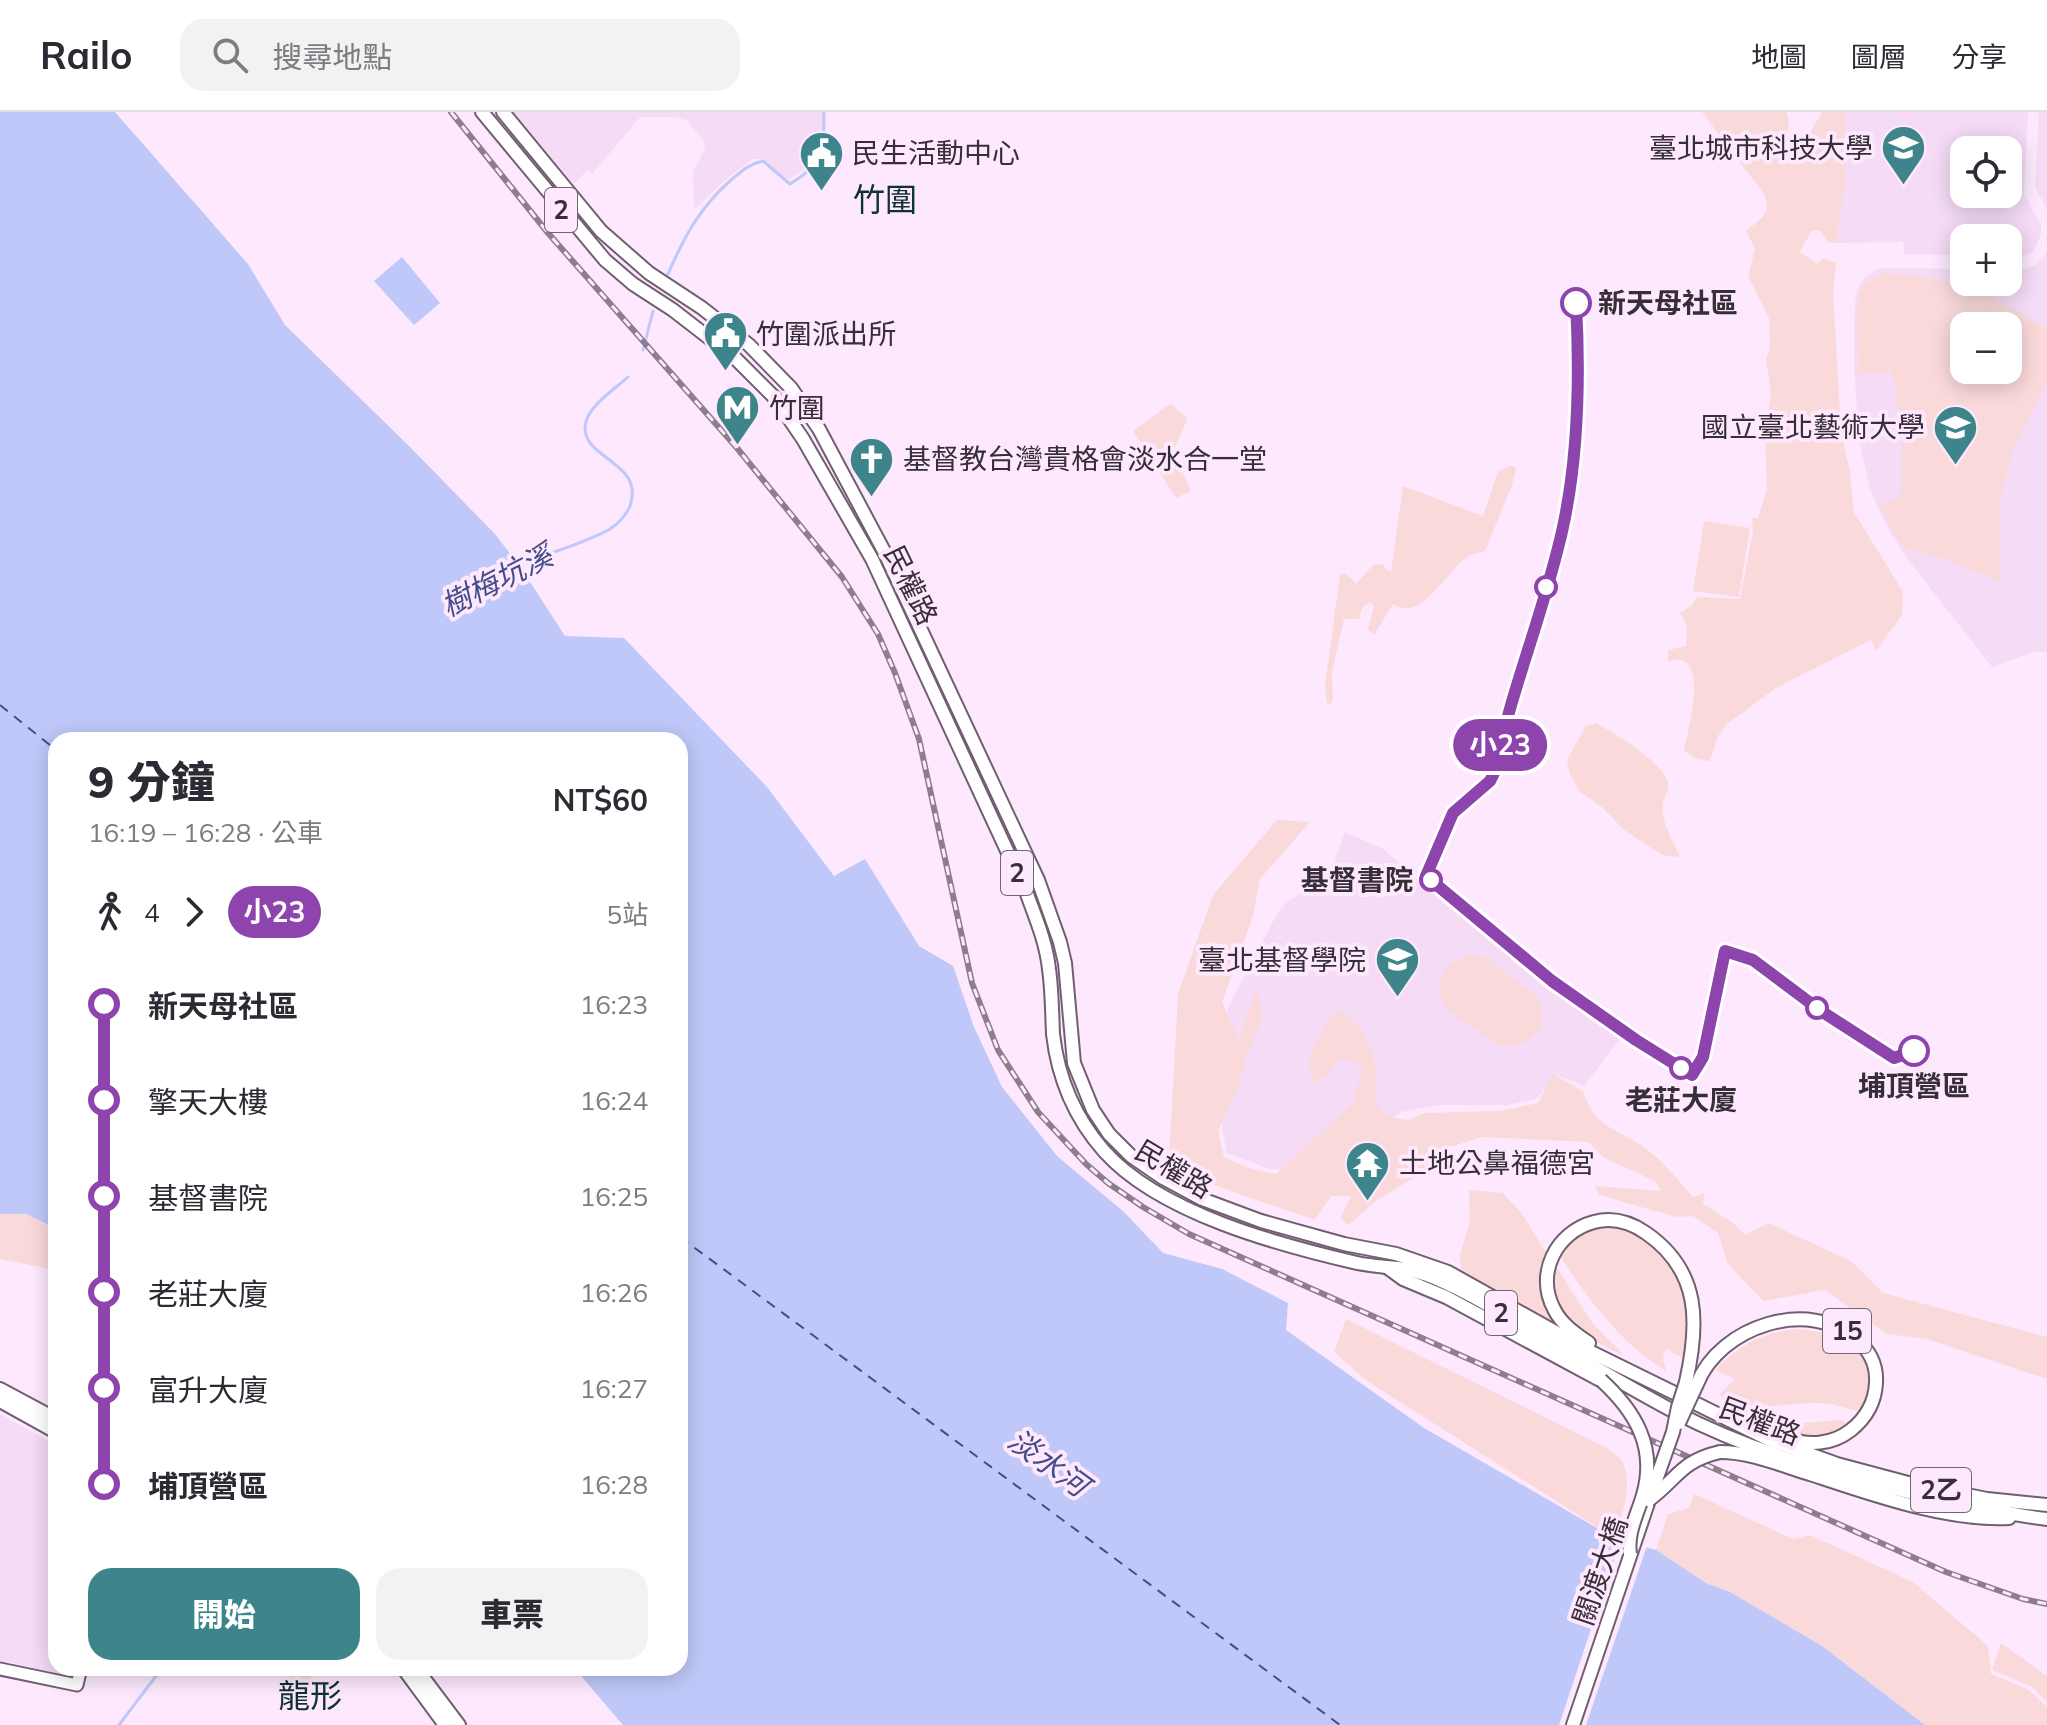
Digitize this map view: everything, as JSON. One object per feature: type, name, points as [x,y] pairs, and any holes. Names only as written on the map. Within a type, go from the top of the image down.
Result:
[{"type":"main road","name":"民權路","points":[[482,112],[605,260],[735,358],[775,398],[803,439],[872,559],[1027,894],[1047,957],[1059,1068],[1078,1117],[1124,1171],[1216,1221],[1315,1253],[1388,1268],[1408,1268],[1459,1289],[1677,1413],[1727,1436],[1836,1469],[1987,1499],[2047,1505]]},
{"type":"main road","name":"民權路","points":[[503,112],[601,231],[749,345],[780,375],[819,429],[855,492],[1038,880],[1063,953],[1074,1063],[1093,1110],[1109,1134],[1131,1156],[1202,1199],[1261,1221],[1435,1266],[1683,1399],[1836,1469],[1883,1487],[2047,1519]]},
{"type":"main road","name":"關渡大橋","points":[[1621,1365],[1559,1318],[1547,1288],[1547,1271],[1554,1252],[1565,1238],[1580,1227],[1596,1221],[1618,1220],[1635,1225],[1657,1241],[1675,1260],[1687,1282],[1696,1330],[1692,1383]]},
{"type":"main road","points":[[1388,1268],[1403,1279],[1446,1297],[1601,1380],[1630,1410],[1642,1433],[1646,1462],[1644,1491],[1628,1538],[1630,1554]]},
{"type":"main road","name":"關渡大橋","points":[[1573,1725],[1673,1432],[1692,1383],[1703,1368],[1716,1353],[1741,1335],[1772,1323],[1798,1320],[1823,1322],[1845,1329],[1865,1347],[1876,1371],[1875,1394],[1867,1414],[1837,1440],[1814,1444],[1795,1441],[1737,1423]]},
{"type":"main road","points":[[0,1389],[48,1415]]},
{"type":"main road","points":[[0,1401],[48,1428]]},
{"type":"main road","points":[[1649,1500],[1663,1490],[1685,1465],[1703,1456],[1737,1452],[1876,1496],[1981,1519],[2029,1517]]},
{"type":"main road","points":[[409,1676],[445,1725]]},
{"type":"main road","points":[[422,1676],[459,1725]]},
{"type":"street","points":[[0,1669],[77,1685],[79,1676]]},
{"type":"shaded area","points":[[514,112],[823,112],[824,120],[820,151],[811,165],[788,180],[762,159],[753,159],[694,210],[693,172],[705,149],[704,141],[686,120],[640,117],[592,174],[587,170],[574,184]]},
{"type":"shaded area","points":[[1702,112],[1786,112],[1789,126],[1785,140],[1793,149],[1800,150],[1822,112],[1845,112],[1845,181],[1837,243],[1828,242],[1820,231],[1812,230],[1800,252],[1817,264],[1824,258],[1836,263],[1833,291],[1841,430],[1854,512],[1903,592],[1902,615],[1876,651],[1871,640],[1776,688],[1727,724],[1718,736],[1710,761],[1697,759],[1684,751],[1693,701],[1693,675],[1689,665],[1681,660],[1668,661],[1668,650],[1686,646],[1687,626],[1680,613],[1697,597],[1740,599],[1753,531],[1752,518],[1758,518],[1767,489],[1765,430],[1771,393],[1766,359],[1770,348],[1769,318],[1748,276],[1755,249],[1746,231],[1764,216],[1766,201],[1764,194]]},
{"type":"shaded area","name":"臺北城市科技大學","points":[[1845,112],[2028,112],[2024,195],[2041,224],[2041,235],[2033,252],[2022,257],[2022,224],[1950,224],[1950,255],[1905,254],[1903,242],[1837,243],[1845,181]]},
{"type":"shaded area","points":[[2039,112],[2047,112],[2047,208],[2035,188]]},
{"type":"shaded area","name":"國立臺北藝術大學","points":[[2047,253],[2047,653],[2037,651],[1992,667],[1906,557],[1886,525],[1871,492],[1859,440],[1854,363],[1855,303],[1858,288],[1865,277],[1880,268],[1950,269],[1950,296],[2022,296],[2022,269],[2035,265]]},
{"type":"shaded area","points":[[1883,273],[1950,281],[1950,296],[1990,296],[2018,312],[1950,312],[1950,384],[2022,384],[2022,314],[2047,329],[2047,382],[2013,448],[2001,496],[2000,581],[1941,558],[1903,548],[1879,505],[1901,498],[1902,431],[1892,371],[1858,375],[1857,304],[1862,286]]},
{"type":"shaded area","points":[[1170,404],[1188,418],[1173,451],[1191,491],[1176,498],[1133,431]]},
{"type":"shaded area","points":[[1511,466],[1516,468],[1512,485],[1485,551],[1467,557],[1433,593],[1414,607],[1403,608],[1393,604],[1374,635],[1368,629],[1374,607],[1370,602],[1362,608],[1359,619],[1344,619],[1332,672],[1333,700],[1331,704],[1327,703],[1325,686],[1340,575],[1345,573],[1356,584],[1374,564],[1383,565],[1391,573],[1403,486],[1483,516],[1498,471]]},
{"type":"shaded area","points":[[1704,521],[1750,528],[1739,597],[1693,591]]},
{"type":"shaded area","points":[[1596,723],[1638,750],[1665,776],[1668,786],[1663,817],[1680,857],[1662,855],[1624,830],[1603,808],[1579,791],[1570,775],[1567,760],[1586,726]]},
{"type":"shaded area","points":[[1277,820],[1310,822],[1260,879],[1253,916],[1222,1002],[1239,1039],[1256,989],[1262,1018],[1245,1059],[1238,1088],[1218,1131],[1224,1157],[1251,1169],[1276,1174],[1355,1101],[1362,1066],[1341,1058],[1311,1085],[1310,1053],[1331,1016],[1343,1012],[1363,1030],[1376,1066],[1375,1102],[1384,1116],[1408,1120],[1425,1113],[1500,1111],[1538,1103],[1553,1074],[1583,1091],[1588,1104],[1601,1121],[1652,1153],[1693,1197],[1704,1193],[1703,1204],[1732,1222],[1745,1235],[1768,1223],[1851,1261],[1883,1293],[2047,1337],[2047,1379],[1927,1339],[1887,1334],[1825,1290],[1763,1301],[1728,1264],[1718,1233],[1693,1216],[1676,1217],[1599,1195],[1595,1186],[1661,1191],[1655,1181],[1604,1158],[1588,1142],[1483,1137],[1449,1147],[1437,1163],[1373,1203],[1349,1225],[1340,1219],[1351,1196],[1331,1196],[1315,1220],[1182,1174],[1169,1160],[1178,994],[1213,895]]},
{"type":"shaded area","name":"臺北基督學院","points":[[1345,832],[1383,849],[1549,991],[1621,1038],[1584,1086],[1556,1075],[1537,1099],[1507,1105],[1438,1105],[1401,1112],[1357,1143],[1317,1164],[1272,1170],[1227,1153],[1214,1082],[1228,1008],[1278,912],[1288,901],[1329,877]]},
{"type":"shaded area","points":[[1469,955],[1488,958],[1538,998],[1543,1020],[1526,1041],[1514,1046],[1496,1044],[1448,1009],[1440,992],[1443,976],[1453,963]]},
{"type":"shaded area","points":[[1469,1190],[1503,1193],[1523,1215],[1546,1253],[1542,1274],[1543,1294],[1549,1312],[1562,1330],[1461,1271],[1460,1255],[1470,1220]]},
{"type":"shaded area","points":[[0,1214],[26,1214],[48,1226],[48,1268],[0,1259]]},
{"type":"shaded area","points":[[1613,1226],[1631,1230],[1647,1240],[1660,1251],[1678,1277],[1686,1308],[1686,1341],[1683,1358],[1666,1349],[1663,1358],[1666,1371],[1619,1333],[1559,1255],[1583,1234]]},
{"type":"shaded area","points":[[1555,1265],[1593,1324],[1625,1356],[1582,1333],[1562,1311],[1553,1282]]},
{"type":"shaded area","points":[[1346,1319],[1616,1455],[1625,1468],[1627,1488],[1616,1539],[1367,1381],[1334,1352]]},
{"type":"shaded area","points":[[1797,1329],[1832,1336],[1857,1351],[1865,1363],[1868,1376],[1867,1393],[1860,1412],[1823,1403],[1757,1406],[1719,1395],[1735,1379],[1715,1370],[1724,1361],[1762,1337]]},
{"type":"shaded area","points":[[0,1414],[48,1441],[48,1671],[8,1662],[0,1664]]},
{"type":"shaded area","points":[[1752,1420],[1794,1424],[1840,1420],[1848,1424],[1825,1435],[1813,1436]]},
{"type":"shaded area","points":[[1694,1494],[1793,1539],[1810,1535],[1913,1582],[1988,1646],[1991,1674],[2029,1690],[2047,1707],[2047,1725],[1925,1725],[1822,1646],[1730,1592],[1706,1583],[1656,1550],[1668,1514],[1689,1508]]},
{"type":"shaded area","points":[[2001,1643],[2047,1676],[2047,1702],[2031,1686],[1992,1670]]},
{"type":"shaded area","points":[[284,1676],[309,1676],[325,1693],[304,1711],[278,1681]]},
{"type":"water","name":"淡水河","points":[[0,112],[115,112],[248,264],[285,325],[494,533],[519,565],[565,636],[624,638],[767,787],[834,876],[865,859],[919,946],[953,966],[974,1027],[1002,1087],[1057,1156],[1124,1212],[1163,1253],[1222,1269],[1288,1303],[1286,1330],[1424,1428],[1616,1539],[1656,1550],[1706,1583],[1730,1592],[1822,1646],[1925,1725],[623,1725],[581,1676],[688,1676],[688,732],[48,732],[48,1225],[26,1214],[0,1214]]},
{"type":"water","points":[[402,257],[440,303],[414,325],[374,281]]},
{"type":"pier","points":[[1622,1536],[1648,1543],[1586,1725],[1559,1725]]},
{"type":"waterway","name":"樹梅坑溪","points":[[668,274],[702,212],[720,190],[742,171],[763,161],[790,184],[811,169],[823,147],[824,112]]},
{"type":"waterway","name":"樹梅坑溪","points":[[643,350],[653,311]]},
{"type":"waterway","name":"樹梅坑溪","points":[[519,565],[610,529],[629,509],[632,491],[629,480],[622,470],[594,447],[587,438],[585,427],[590,412],[628,377]]},
{"type":"waterway","points":[[119,1725],[156,1676]]},
{"type":"ferry route","points":[[0,705],[48,744]]},
{"type":"ferry route","points":[[688,1243],[1340,1725]]},
{"type":"railway","points":[[451,112],[548,233],[737,448],[842,577],[878,634],[919,739],[972,983],[998,1050],[1038,1112],[1086,1164],[1143,1207],[1189,1234],[1946,1572],[2023,1599],[2047,1604]]},
{"type":"bus line","name":"小23","points":[[1576,303],[1579,375],[1571,484],[1552,570],[1513,696],[1494,773],[1490,781],[1453,813],[1426,876],[1552,981],[1692,1075],[1703,1057],[1725,951],[1753,960],[1821,1011],[1894,1058],[1914,1051]]},
{"type":"place","name":"臺北城市科技大學","points":[[1904,187]]},
{"type":"place","name":"民生活動中心","points":[[821,192]]},
{"type":"place","name":"新天母社區","points":[[1576,303]]},
{"type":"place","name":"竹圍派出所","points":[[725,373]]},
{"type":"place","name":"竹圍","points":[[738,447]]},
{"type":"place","name":"國立臺北藝術大學","points":[[1956,466]]},
{"type":"place","name":"基督教台灣貴格會淡水合一堂","points":[[872,498]]},
{"type":"place","name":"基督書院","points":[[1431,880]]},
{"type":"place","name":"臺北基督學院","points":[[1397,999]]},
{"type":"place","name":"埔頂營區","points":[[1914,1051]]},
{"type":"place","name":"老莊大廈","points":[[1681,1068]]},
{"type":"place","name":"土地公鼻福德宮","points":[[1368,1202]]},
{"type":"district","name":"竹圍","points":[[885,200]]},
{"type":"district","name":"龍形","points":[[310,1696]]}]
